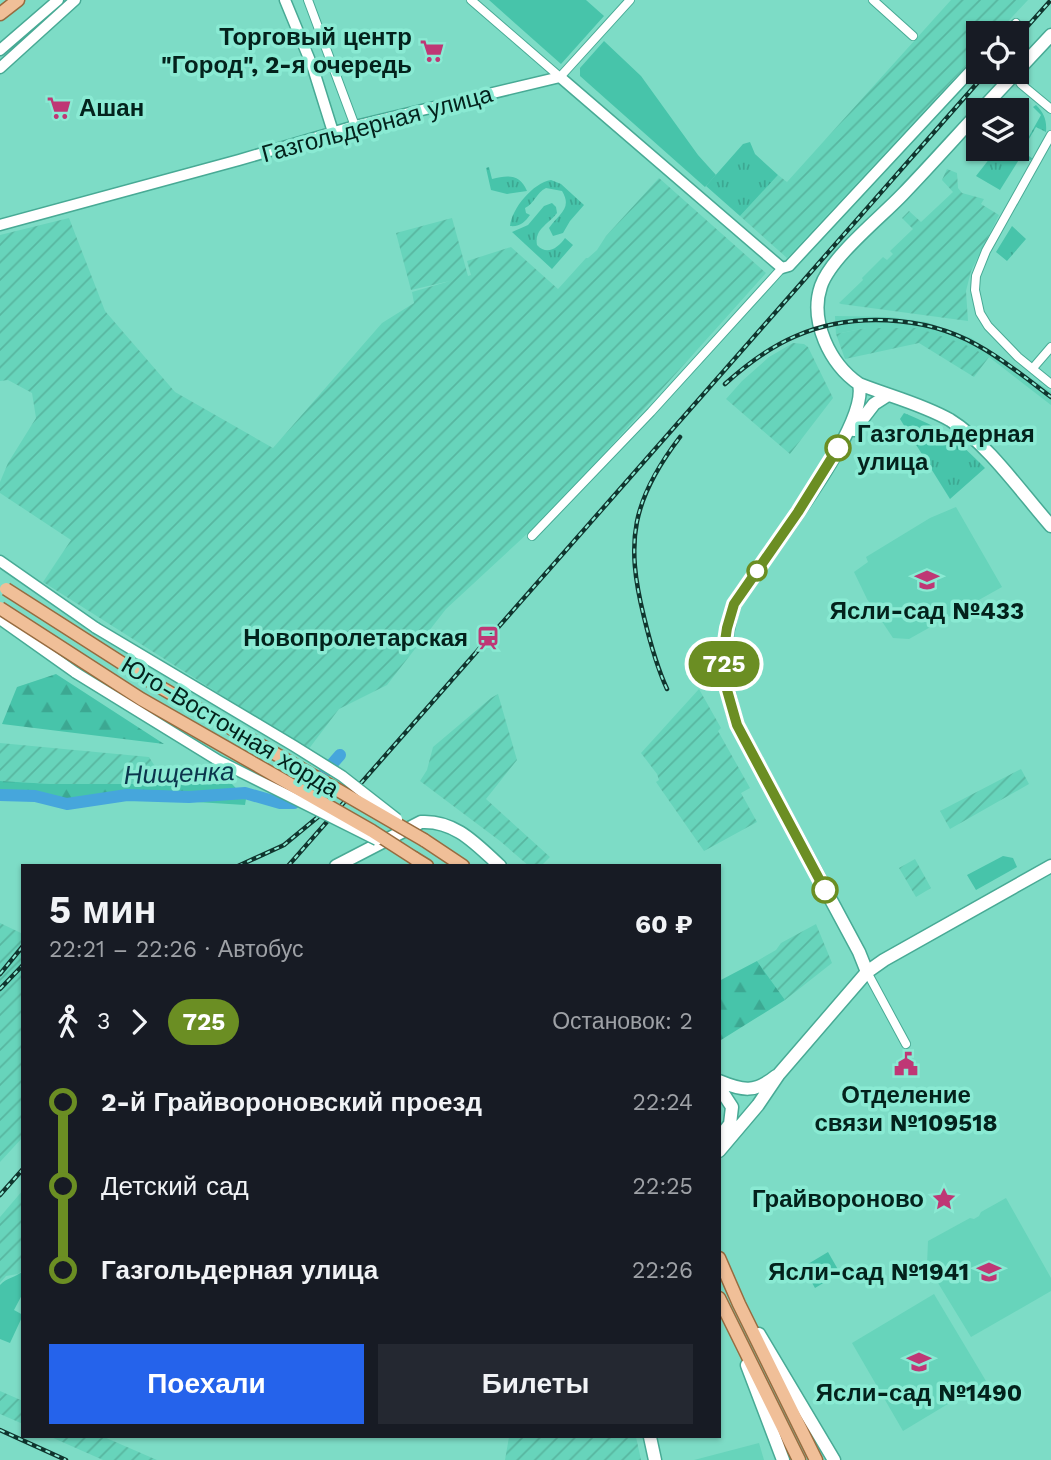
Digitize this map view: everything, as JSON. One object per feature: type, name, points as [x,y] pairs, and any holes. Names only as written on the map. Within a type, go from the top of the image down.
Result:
[{"type":"main road","points":[[0,14],[18,0]]},
{"type":"main road","points":[[1029,58],[1051,35]]},
{"type":"main road","points":[[991,98],[1004,84]]},
{"type":"main road","points":[[966,125],[829,271],[821,286],[818,310],[825,342],[842,370],[859,384],[933,412],[964,430],[1051,526]]},
{"type":"main road","points":[[836,452],[854,416],[860,393],[859,384]]},
{"type":"main road","points":[[867,972],[861,955],[737,725],[724,671],[727,628],[734,604],[836,452],[868,411],[888,395]]},
{"type":"main road","name":"Юго-Восточная хорда","points":[[0,584],[153,683],[424,840],[460,864]]},
{"type":"main road","name":"Юго-Восточная хорда","points":[[0,608],[141,699],[372,831],[424,864]]},
{"type":"main road","points":[[340,864],[421,822],[436,821],[453,827],[498,864]]},
{"type":"main road","points":[[721,1150],[758,1105],[779,1074],[867,972],[1051,866]]},
{"type":"main road","points":[[721,1082],[742,1090],[751,1089],[779,1074]]},
{"type":"main road","points":[[721,1090],[732,1107],[730,1124],[721,1135]]},
{"type":"main road","points":[[721,1261],[739,1304],[816,1460]]},
{"type":"main road","points":[[721,1302],[798,1456]]},
{"type":"main road","points":[[739,1304],[834,1460]]},
{"type":"main road","points":[[735,1332],[783,1460]]},
{"type":"main road","points":[[650,1438],[656,1460]]},
{"type":"street","points":[[0,50],[58,0]]},
{"type":"street","points":[[0,68],[75,0]]},
{"type":"street","points":[[285,0],[313,68],[333,132]]},
{"type":"street","points":[[308,0],[355,126]]},
{"type":"street","points":[[471,0],[782,268]]},
{"type":"street","points":[[560,77],[630,0]]},
{"type":"street","points":[[873,0],[913,36]]},
{"type":"street","points":[[313,68],[331,62]]},
{"type":"street","points":[[532,536],[966,75]]},
{"type":"street","name":"Газгольдерная улица","points":[[0,225],[355,126],[560,77]]},
{"type":"street","points":[[1021,84],[1051,109]]},
{"type":"street","points":[[1051,135],[986,251],[976,276],[975,290],[980,313],[988,326],[1051,383]]},
{"type":"street","points":[[1033,368],[1051,347]]},
{"type":"street","points":[[0,561],[96,628],[342,776],[424,840]]},
{"type":"street","points":[[0,619],[76,673],[219,761],[414,858]]},
{"type":"street","points":[[867,972],[906,1044]]},
{"type":"shaded area","points":[[951,0],[1028,0],[1008,21],[966,21],[966,66],[787,258],[740,216],[778,175],[787,182]]},
{"type":"shaded area","points":[[947,169],[957,173],[958,188],[962,193],[984,199],[981,204],[999,215],[971,271],[966,291],[968,321],[839,303],[883,257],[887,260],[893,254],[890,251],[913,229],[902,218],[909,211],[921,222],[953,192],[942,180]]},
{"type":"shaded area","points":[[659,178],[766,273],[584,476],[528,533],[446,609],[387,685],[339,709],[308,750],[43,582],[71,540],[0,493],[0,482],[8,463],[36,418],[32,393],[8,380],[0,381],[0,235],[69,218],[105,311],[175,392],[273,448],[382,323],[414,303],[412,292],[450,281],[411,290],[396,233],[452,218],[468,276],[471,275],[467,261],[511,247],[558,289],[586,258],[597,250],[606,236]]},
{"type":"shaded area","points":[[835,316],[890,317],[926,322],[971,338],[1051,392],[1051,405],[989,357],[918,328],[866,328],[836,334]]},
{"type":"shaded area","points":[[866,328],[918,328],[964,344],[989,357],[974,377],[919,343],[845,359],[836,334]]},
{"type":"shaded area","points":[[793,343],[808,347],[833,398],[790,454],[726,399],[769,357]]},
{"type":"shaded area","name":"Ясли-сад №433","points":[[956,507],[1002,587],[909,639],[893,638],[867,599],[854,572],[868,562],[866,557],[930,518]]},
{"type":"shaded area","points":[[699,689],[721,728],[718,731],[750,788],[741,793],[757,822],[704,851],[656,782],[659,780],[657,774],[641,753]]},
{"type":"shaded area","points":[[498,694],[517,760],[486,799],[550,857],[543,864],[527,864],[420,781],[427,770],[433,747]]},
{"type":"shaded area","points":[[0,743],[149,757],[156,768],[196,770],[197,785],[0,781]]},
{"type":"shaded area","points":[[1021,769],[1029,784],[950,829],[940,811]]},
{"type":"shaded area","points":[[915,859],[931,888],[916,897],[899,868]]},
{"type":"shaded area","points":[[0,923],[21,933],[21,1139],[0,1162]]},
{"type":"shaded area","points":[[816,924],[832,963],[785,1000],[757,961],[776,950],[781,943]]},
{"type":"shaded area","points":[[21,1192],[21,1272],[6,1276],[0,1283],[0,1217]]},
{"type":"shaded area","name":"Ясли-сад №1941","points":[[1006,1198],[1051,1278],[1051,1291],[971,1337],[927,1265],[928,1241],[970,1218],[974,1219]]},
{"type":"shaded area","name":"Ясли-сад №1490","points":[[934,1294],[986,1381],[903,1431],[852,1343]]},
{"type":"shaded area","points":[[0,1391],[21,1400],[21,1423],[0,1414]]},
{"type":"shaded area","points":[[53,1438],[106,1438],[157,1460],[103,1460]]},
{"type":"shaded area","points":[[509,1438],[636,1438],[641,1460],[505,1460]]},
{"type":"shaded area","points":[[759,1443],[764,1460],[694,1460]]},
{"type":"green space","points":[[489,0],[586,0],[604,16],[561,64]]},
{"type":"green space","points":[[604,41],[641,76],[698,155],[716,175],[705,187],[580,76],[580,68]]},
{"type":"green space","points":[[1036,105],[1041,111],[1046,132],[1036,127],[1029,139],[1041,115],[1033,107]]},
{"type":"green space","points":[[750,142],[755,154],[778,175],[740,216],[706,186],[743,144]]},
{"type":"green space","points":[[988,161],[1018,161],[1000,190],[976,176]]},
{"type":"green space","points":[[489,167],[492,179],[513,177],[521,181],[527,191],[507,194],[491,190],[486,168]]},
{"type":"green space","points":[[551,180],[561,184],[584,205],[563,233],[553,236],[549,228],[563,211],[565,197],[562,191],[546,188],[525,208],[530,215],[526,220],[519,225],[510,226],[524,197],[537,186]]},
{"type":"green space","points":[[552,203],[557,213],[540,231],[537,245],[545,250],[552,249],[565,238],[573,245],[552,269],[512,232],[528,225],[544,206]]},
{"type":"green space","points":[[1012,226],[1026,239],[1007,261],[996,252]]},
{"type":"green space","points":[[904,413],[948,435],[985,468],[950,499],[900,419]]},
{"type":"green space","points":[[56,674],[164,744],[2,724],[17,687]]},
{"type":"green space","points":[[0,781],[51,784],[232,784],[246,799],[245,805],[148,799],[0,800]]},
{"type":"green space","points":[[1003,856],[1013,858],[1017,867],[976,890],[967,875]]},
{"type":"green space","points":[[757,961],[785,1000],[721,1040],[721,980]]},
{"type":"green space","points":[[828,1252],[840,1273],[815,1288],[803,1267]]},
{"type":"green space","points":[[21,1272],[21,1297],[14,1310],[21,1314],[21,1319],[10,1343],[0,1339],[0,1285]]},
{"type":"waterway","name":"Нищенка","points":[[0,795],[35,796],[67,804],[127,795],[189,797],[245,793],[280,803],[294,803],[340,755]]},
{"type":"railway","points":[[1029,25],[1051,0]]},
{"type":"railway","points":[[290,864],[976,84]]},
{"type":"railway","points":[[725,384],[759,357],[796,336],[840,323],[887,320],[911,323],[956,335],[996,356],[1051,397]]},
{"type":"railway","points":[[667,689],[644,617],[638,590],[634,543],[637,522],[651,481],[680,437]]},
{"type":"railway","points":[[242,864],[284,845],[324,812]]},
{"type":"railway","points":[[0,974],[21,948]]},
{"type":"railway","points":[[0,989],[21,967]]},
{"type":"railway","points":[[0,1195],[21,1171]]},
{"type":"railway","points":[[0,1430],[66,1460]]},
{"type":"bus line","name":"725","points":[[825,890],[737,725],[727,690],[724,648],[734,604],[798,512],[838,448]]},
{"type":"place","name":"Торговый центр \"Город\", 2-я очередь","points":[[432,51]]},
{"type":"place","name":"Ашан","points":[[59,108]]},
{"type":"place","name":"Газгольдерная улица","points":[[838,448]]},
{"type":"place","name":"Ясли-сад №433","points":[[927,580]]},
{"type":"place","name":"Новопролетарская","points":[[488,638]]},
{"type":"place","name":"Отделение связи №109518","points":[[906,1064]]},
{"type":"place","name":"Грайвороново","points":[[944,1199]]},
{"type":"place","name":"Ясли-сад №1941","points":[[989,1272]]},
{"type":"place","name":"Ясли-сад №1490","points":[[919,1362]]}]
